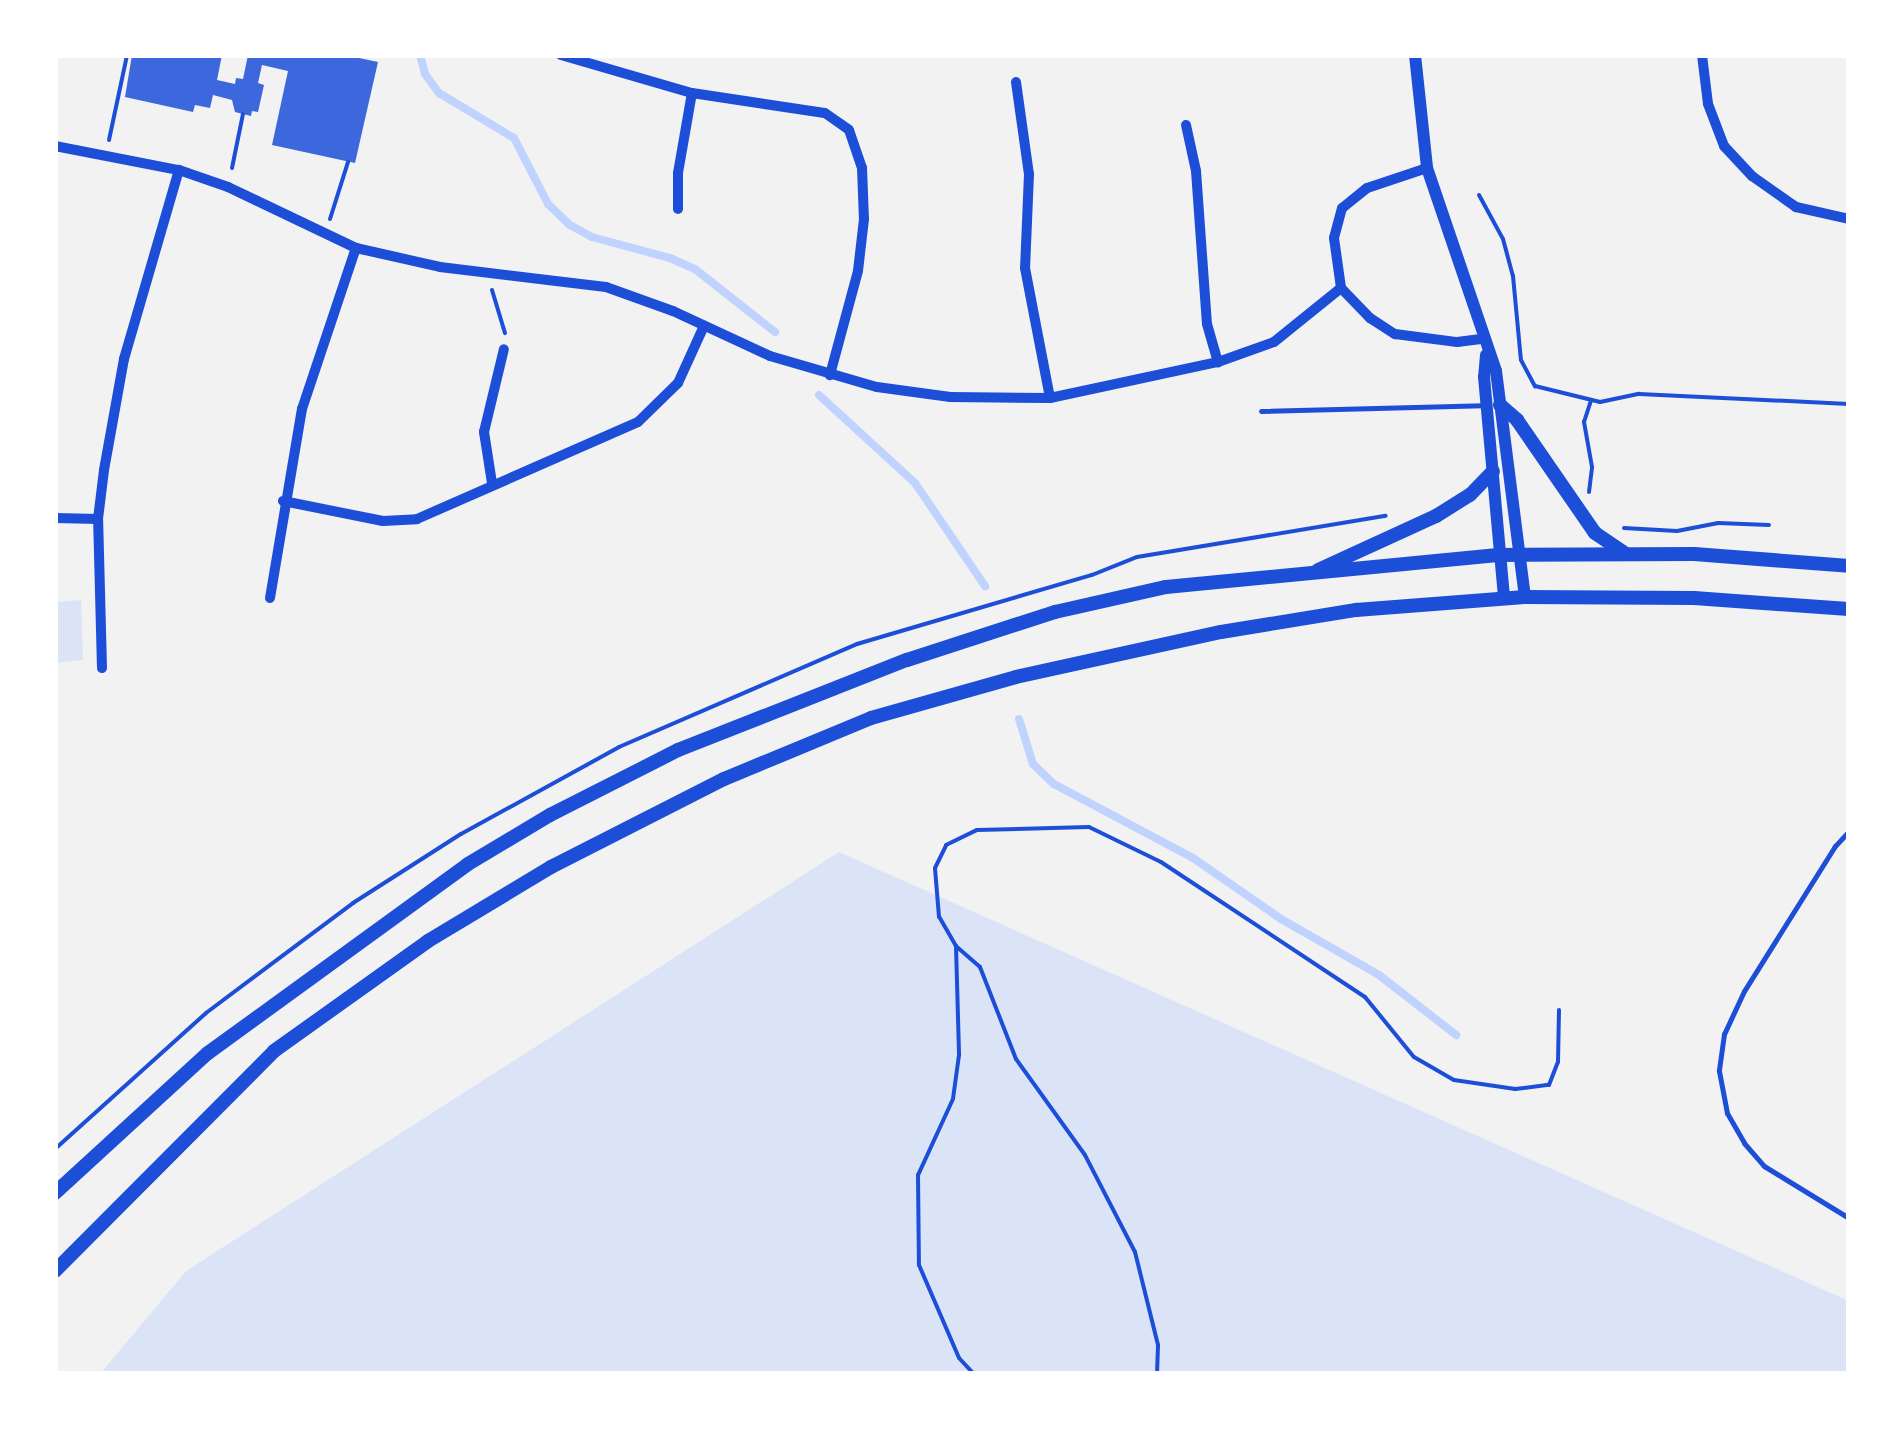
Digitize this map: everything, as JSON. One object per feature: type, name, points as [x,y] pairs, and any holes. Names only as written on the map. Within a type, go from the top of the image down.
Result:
[{"type":"main road","points":[[1493,405],[1516,420],[1595,533],[1626,554]]},
{"type":"main road","points":[[1313,573],[1436,516],[1470,495],[1493,471]]},
{"type":"main road","points":[[55,1193],[208,1053],[278,998],[468,864],[635,770],[843,682],[1055,612],[1166,587],[1500,555],[1694,554],[1849,566]]},
{"type":"main road","points":[[55,1272],[274,1050],[428,942],[536,876],[724,779],[870,718],[1016,677],[1221,632],[1356,610],[1525,597],[1694,598],[1849,609]]},
{"type":"street","points":[[561,55],[692,94],[825,113],[849,130],[862,168],[864,219],[858,271],[830,374]]},
{"type":"street","points":[[1414,55],[1427,168],[1496,371],[1493,471],[1504,598]]},
{"type":"street","points":[[1702,55],[1708,104],[1724,146],[1752,176],[1796,207],[1849,220]]},
{"type":"street","points":[[1016,82],[1029,174],[1024,268],[1050,398]]},
{"type":"street","points":[[678,209],[678,173],[692,94]]},
{"type":"street","points":[[1186,126],[1196,171],[1207,324],[1218,362]]},
{"type":"street","points":[[55,146],[179,170],[228,187],[356,248],[422,264],[606,287],[770,356],[877,387],[950,397],[1050,398],[1218,362],[1274,342],[1342,288]]},
{"type":"street","points":[[1427,168],[1367,188],[1342,208],[1334,238],[1342,288],[1370,318],[1395,334],[1485,346]]},
{"type":"street","points":[[102,668],[98,519],[124,359],[179,170]]},
{"type":"street","points":[[270,598],[283,500],[302,409],[356,248]]},
{"type":"street","points":[[283,500],[399,523],[454,504],[492,483],[649,414],[678,384],[704,326]]},
{"type":"street","points":[[492,483],[484,432],[504,349]]},
{"type":"street","points":[[1493,405],[1525,597]]},
{"type":"street","points":[[55,518],[98,519]]},
{"type":"lane","points":[[1261,411],[1493,405]]},
{"type":"lane","points":[[1849,832],[1835,846],[1744,992],[1724,1034],[1720,1071],[1728,1113],[1744,1144],[1764,1166],[1849,1218]]},
{"type":"path","points":[[106,155],[127,55]]},
{"type":"path","points":[[228,187],[243,114]]},
{"type":"path","points":[[324,233],[348,162]]},
{"type":"path","points":[[1479,195],[1503,239],[1514,276],[1521,360],[1535,386],[1592,400],[1639,394],[1849,404]]},
{"type":"path","points":[[487,271],[502,314],[504,349]]},
{"type":"path","points":[[1575,505],[1592,488],[1584,422],[1592,400]]},
{"type":"path","points":[[1611,526],[1676,530],[1718,523],[1769,525]]},
{"type":"path","points":[[1157,1374],[1158,1345],[1135,1252],[1085,1155],[1016,1059],[980,967],[956,946],[939,917],[934,868],[946,845],[977,830],[1089,827],[1161,862],[1366,997],[1414,1058],[1454,1080],[1516,1089],[1549,1085],[1558,1062],[1559,1010]]},
{"type":"path","points":[[956,946],[959,1054],[952,1099],[918,1175],[919,1266],[959,1358],[974,1374]]},
{"type":"shaded area","points":[[81,600],[83,660],[55,663],[55,602]]},
{"type":"shaded area","points":[[839,852],[1849,1301],[1849,1374],[100,1374],[186,1271]]},
{"type":"building","points":[[132,55],[222,55],[217,80],[235,84],[236,78],[243,79],[248,55],[345,55],[378,62],[355,163],[272,145],[288,71],[262,65],[258,83],[264,85],[258,112],[252,111],[251,116],[235,112],[232,100],[213,95],[210,108],[195,105],[193,112],[125,97]]},
{"type":"waterway","points":[[420,55],[425,74],[439,93],[514,138],[548,204],[570,225],[592,237],[670,258],[695,269],[775,332]]},
{"type":"waterway","points":[[819,395],[915,483],[985,586]]},
{"type":"waterway","points":[[1019,719],[1033,764],[1054,784],[1193,858],[1281,919],[1379,975],[1456,1035]]}]
